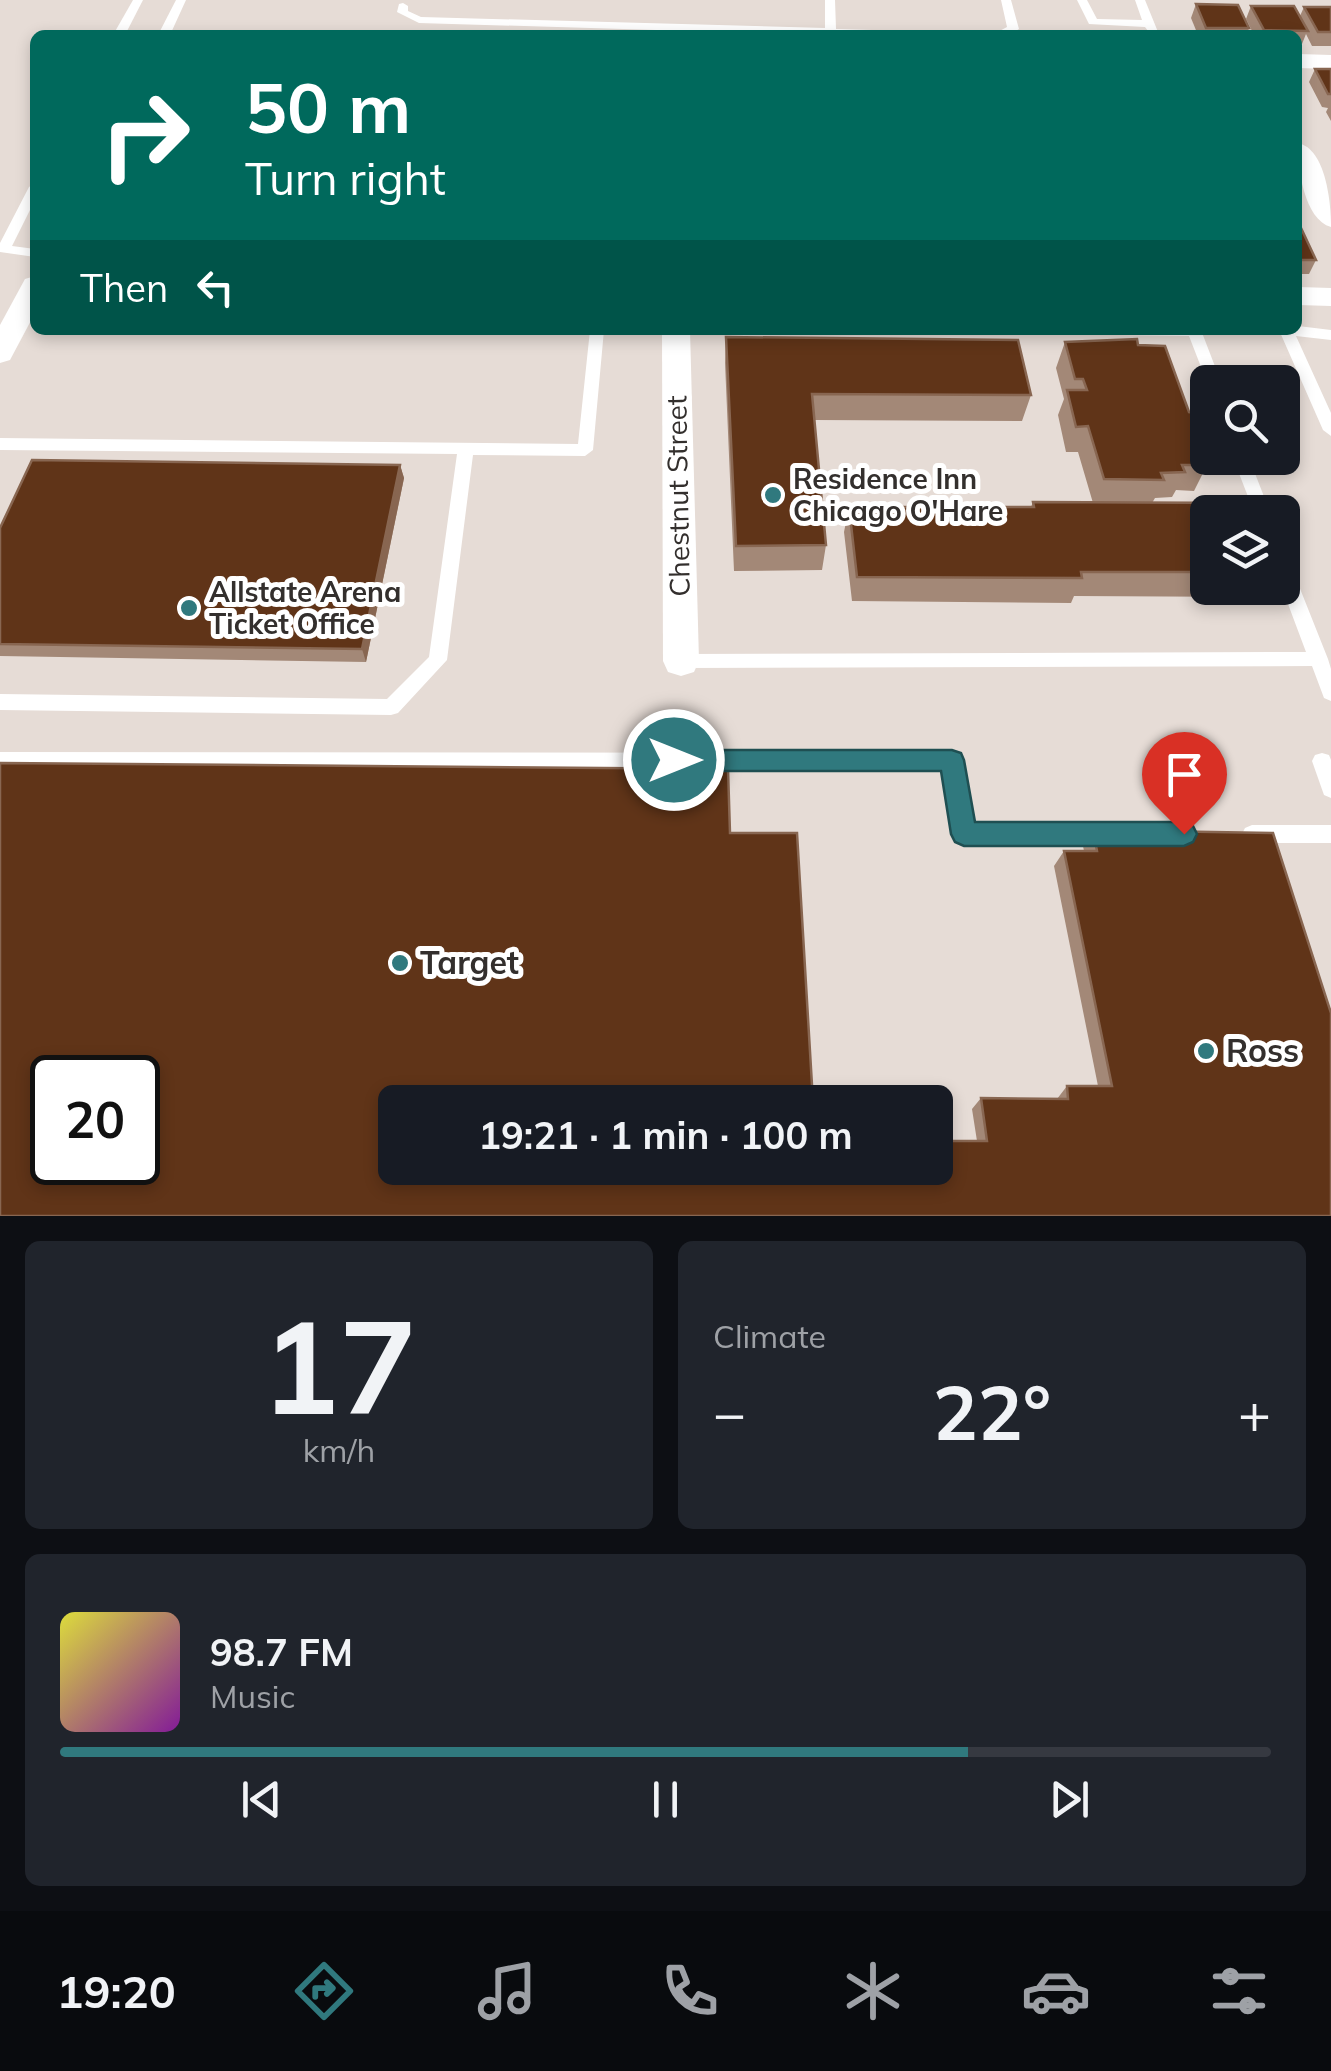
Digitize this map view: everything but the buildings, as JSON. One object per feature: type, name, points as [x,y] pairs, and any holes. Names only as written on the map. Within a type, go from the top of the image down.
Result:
[{"type":"street","points":[[1302,62],[1331,62]]},
{"type":"street","points":[[1302,158],[1331,219]]},
{"type":"street","points":[[0,353],[30,295]]},
{"type":"street","points":[[1302,296],[1331,298]]},
{"type":"street","name":"Chestnut Street","points":[[676,335],[680,662]]},
{"type":"lane","points":[[122,30],[138,0]]},
{"type":"lane","points":[[166,30],[181,0]]},
{"type":"lane","points":[[830,0],[832,30]]},
{"type":"lane","points":[[1006,0],[1010,30]]},
{"type":"lane","points":[[1082,0],[1092,22],[1151,30],[1140,0]]},
{"type":"lane","points":[[403,6],[402,12],[419,20],[794,30]]},
{"type":"lane","points":[[30,195],[2,248],[30,252]]},
{"type":"lane","points":[[1302,332],[1331,335]]},
{"type":"lane","points":[[0,444],[585,450],[596,335]]},
{"type":"lane","points":[[1195,335],[1207,365]]},
{"type":"lane","points":[[1289,335],[1331,430]]},
{"type":"lane","points":[[0,702],[391,706],[438,660],[466,449]]},
{"type":"lane","points":[[1297,605],[1331,693]]},
{"type":"lane","points":[[680,662],[1318,660]]},
{"type":"lane","points":[[0,760],[952,760],[964,834],[1138,834]]},
{"type":"lane","points":[[1322,761],[1331,788]]},
{"type":"lane","points":[[1234,834],[1331,834]]},
{"type":"place","name":"Residence Inn Chicago O'Hare","points":[[773,495]]},
{"type":"place","name":"Allstate Arena Ticket Office","points":[[189,608]]},
{"type":"place","name":"Target","points":[[400,963]]},
{"type":"place","name":"Ross","points":[[1206,1051]]},
{"type":"route","points":[[674,760],[952,760],[964,834],[1184,834]]}]
